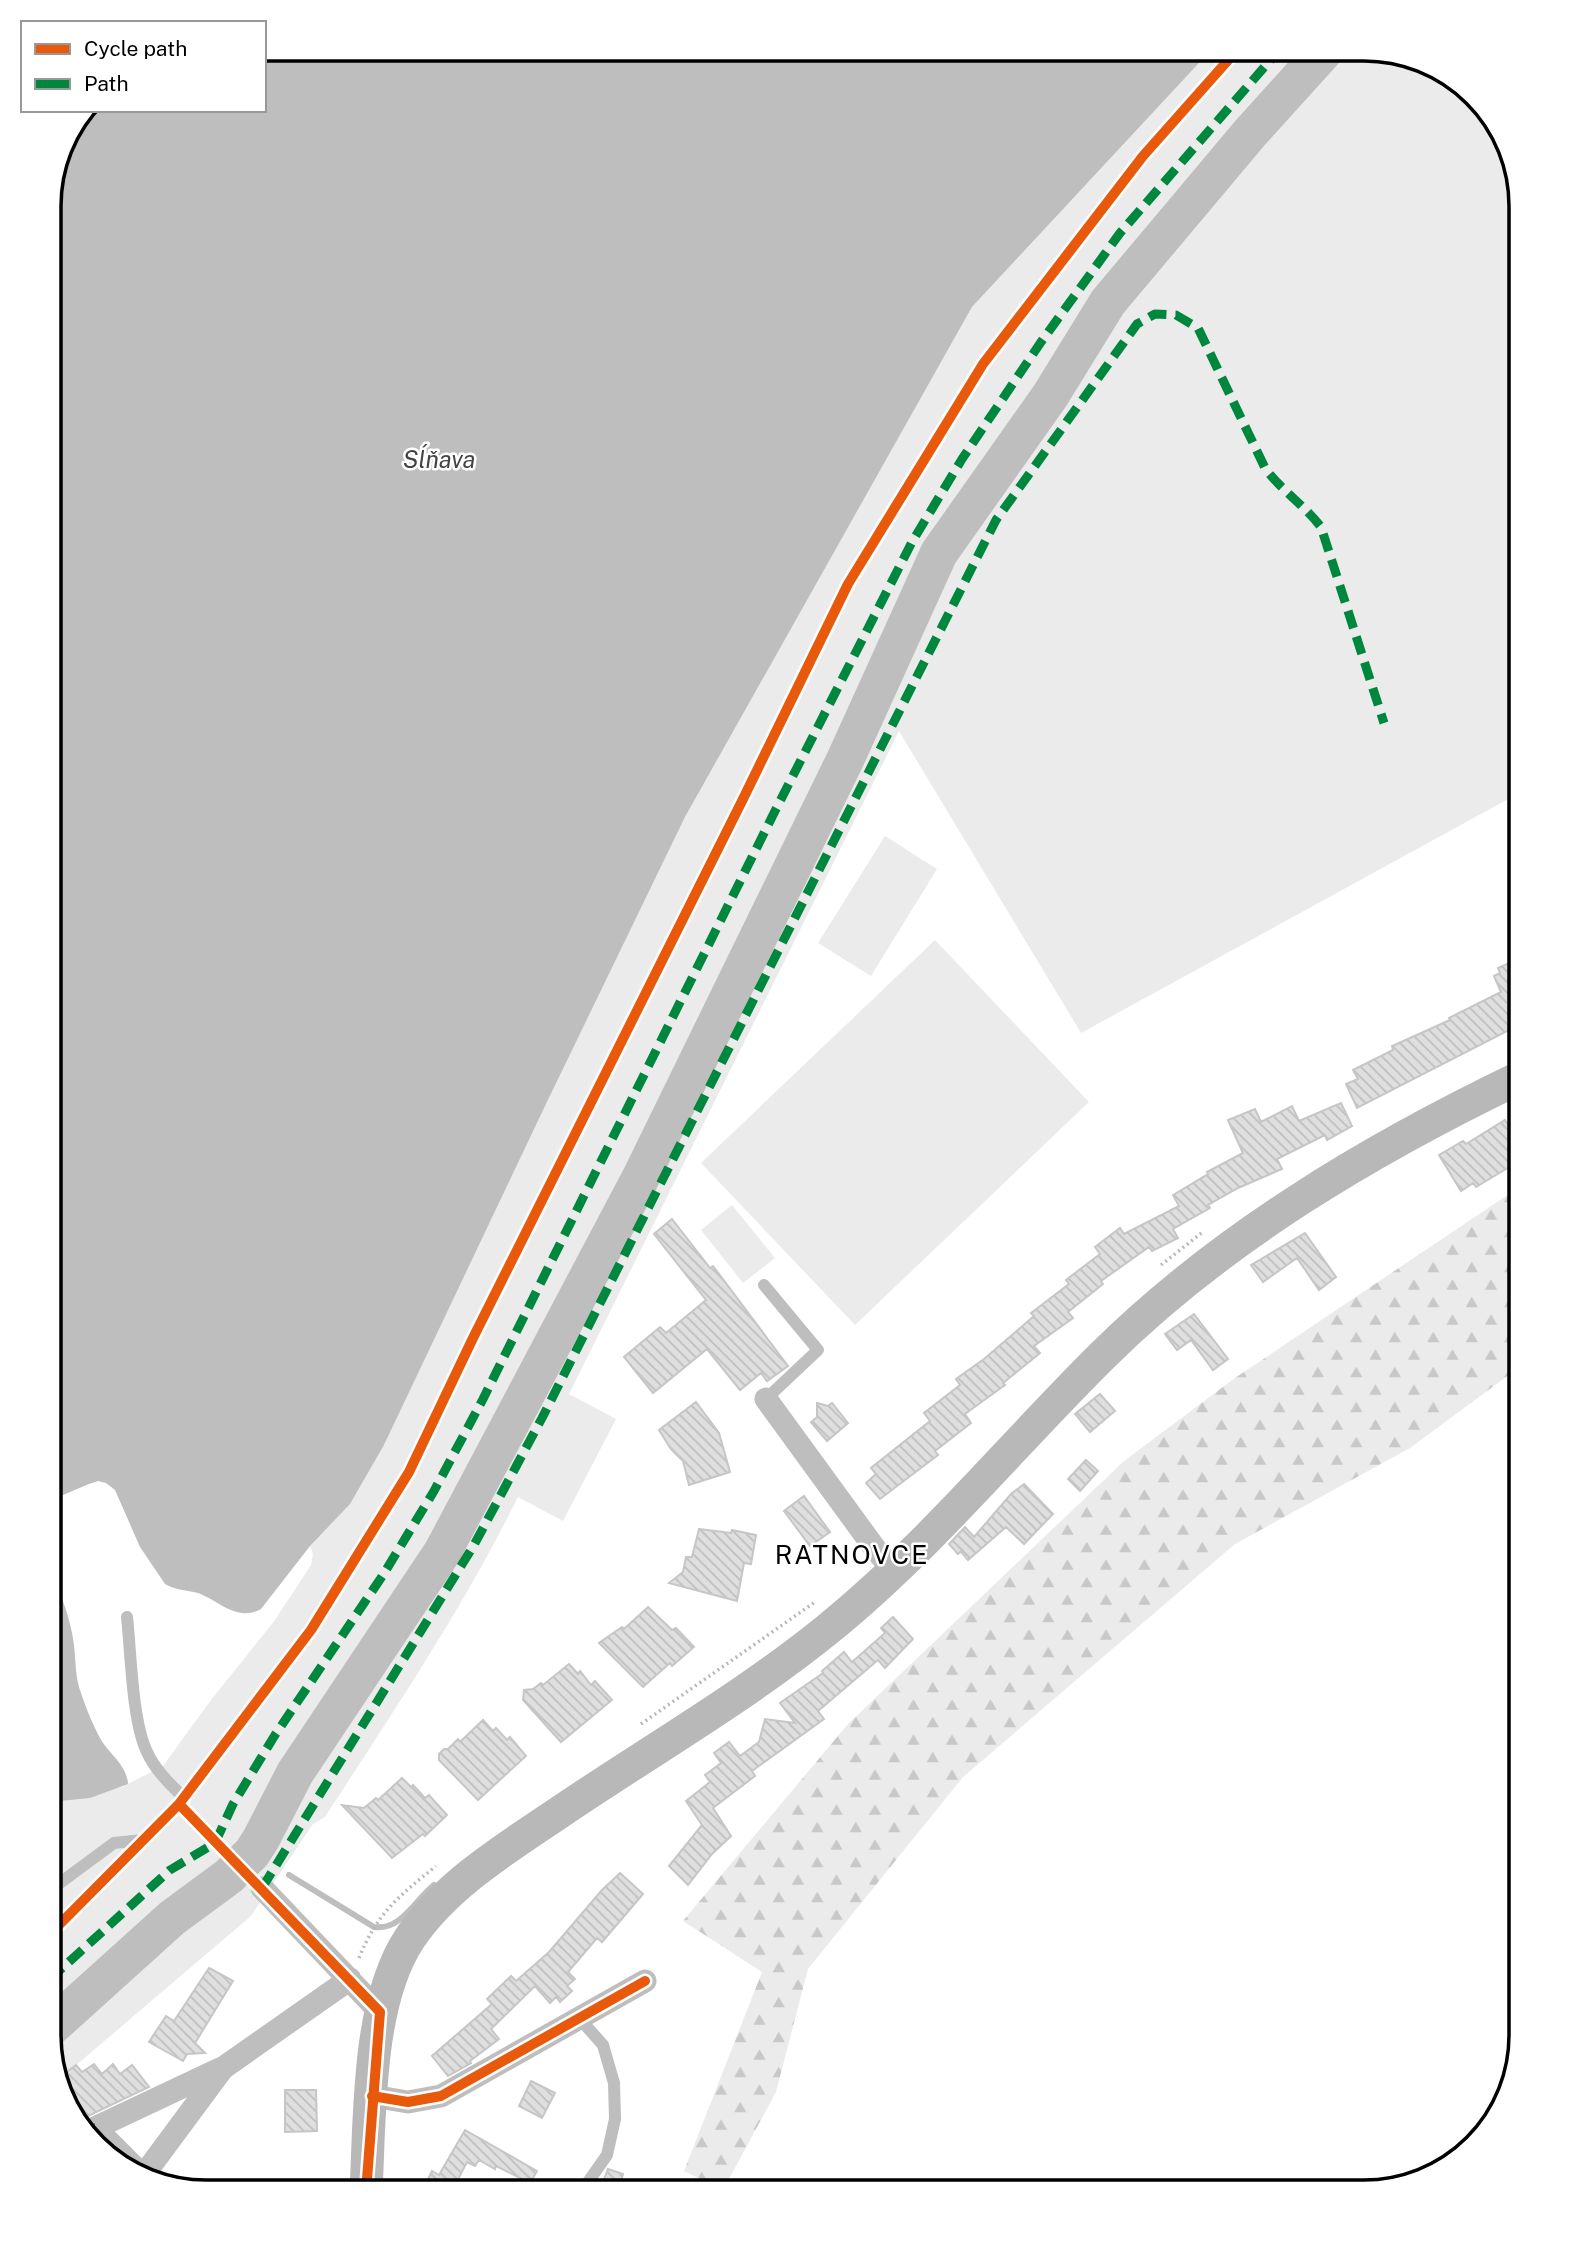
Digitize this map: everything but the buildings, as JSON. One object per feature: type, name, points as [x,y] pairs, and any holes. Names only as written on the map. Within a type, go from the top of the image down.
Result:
[{"type":"main road","points":[[367,2179],[380,2011],[390,1976],[409,1939],[460,1884],[507,1848],[706,1717],[830,1627],[894,1571],[1104,1354],[1172,1293],[1243,1238],[1509,1069]]},
{"type":"street","points":[[766,1399],[869,1542],[894,1571]]},
{"type":"street","points":[[256,1882],[380,2011]]},
{"type":"street","points":[[95,2128],[223,2068],[350,1979]]},
{"type":"street","points":[[372,2096],[408,2102],[441,2096],[645,1981]]},
{"type":"street","points":[[148,2168],[223,2068]]},
{"type":"street","points":[[97,2130],[112,2145]]},
{"type":"lane","points":[[61,1923],[181,1801],[311,1630],[409,1472],[848,584],[984,364],[1143,156],[1226,62]]},
{"type":"lane","points":[[764,1285],[818,1350],[766,1399]]},
{"type":"lane","points":[[127,1617],[138,1718],[145,1749],[181,1801],[229,1856],[256,1882]]},
{"type":"lane","points":[[61,1882],[114,1843],[142,1840]]},
{"type":"lane","points":[[579,2018],[603,2045],[614,2083],[615,2119],[607,2155],[590,2179]]},
{"type":"path","points":[[1155,1270],[1185,1243],[1208,1228]]},
{"type":"path","points":[[637,1727],[822,1596]]},
{"type":"path","points":[[350,1979],[369,1933],[394,1900],[444,1860]]},
{"type":"green space","points":[[1200,62],[1392,64],[1419,72],[1452,91],[1479,118],[1489,134],[1498,151],[1508,187],[1509,799],[1081,1033],[899,731],[569,1394],[616,1419],[563,1521],[518,1497],[474,1580],[401,1699],[325,1817],[313,1824],[251,1916],[66,2073],[61,2035],[61,1800],[122,1787],[163,1766],[275,1620],[311,1565],[313,1554],[310,1546],[350,1503],[384,1445],[685,817],[972,307]]},
{"type":"green space","points":[[885,836],[937,869],[871,976],[818,943]]},
{"type":"green space","points":[[935,940],[1089,1102],[855,1325],[701,1163]]},
{"type":"green space","points":[[1509,1194],[1509,1375],[1410,1448],[1235,1544],[963,1777],[808,1969],[776,2092],[729,2179],[701,2179],[684,2171],[762,1972],[683,1921],[848,1724],[1124,1461],[1235,1378]]},
{"type":"green space","points":[[732,1205],[775,1258],[743,1283],[701,1230]]},
{"type":"water","name":"Sĺňava","points":[[266,62],[1200,62],[972,307],[685,817],[384,1445],[350,1504],[310,1546],[261,1609],[244,1613],[228,1609],[198,1593],[165,1584],[140,1547],[115,1490],[98,1481],[61,1496],[62,187],[72,151],[91,118],[97,112],[266,112]]},
{"type":"water","points":[[61,1598],[68,1617],[78,1681],[85,1705],[100,1738],[127,1777],[128,1784],[90,1798],[61,1801]]},
{"type":"waterway","points":[[61,2018],[172,1918],[229,1876],[252,1853],[261,1839],[295,1773],[443,1551],[640,1179],[845,760],[939,553],[1050,396],[1108,302],[1250,133],[1314,62]]},
{"type":"waterway","points":[[255,1849],[264,1856]]},
{"type":"waterway","points":[[289,1875],[374,1927],[384,1927],[400,1919],[434,1885]]},
{"type":"marked path","points":[[61,1969],[170,1870],[215,1843],[233,1804],[275,1735],[383,1575],[434,1491],[483,1399],[912,542],[962,459],[1041,342],[1120,233],[1269,62]]},
{"type":"marked path","points":[[262,1888],[474,1545],[542,1418],[996,520],[1137,324],[1155,314],[1176,315],[1198,328],[1265,468],[1321,527],[1384,723]]},
{"type":"cycle path","points":[[61,1923],[179,1804],[311,1630],[409,1472],[848,584],[983,364],[1143,156],[1226,62]]},
{"type":"cycle path","points":[[179,1804],[380,2012],[367,2179]]},
{"type":"cycle path","points":[[372,2096],[408,2102],[441,2096],[645,1981]]},
{"type":"district","name":"RATNOVCE","points":[[852,1554]]}]
